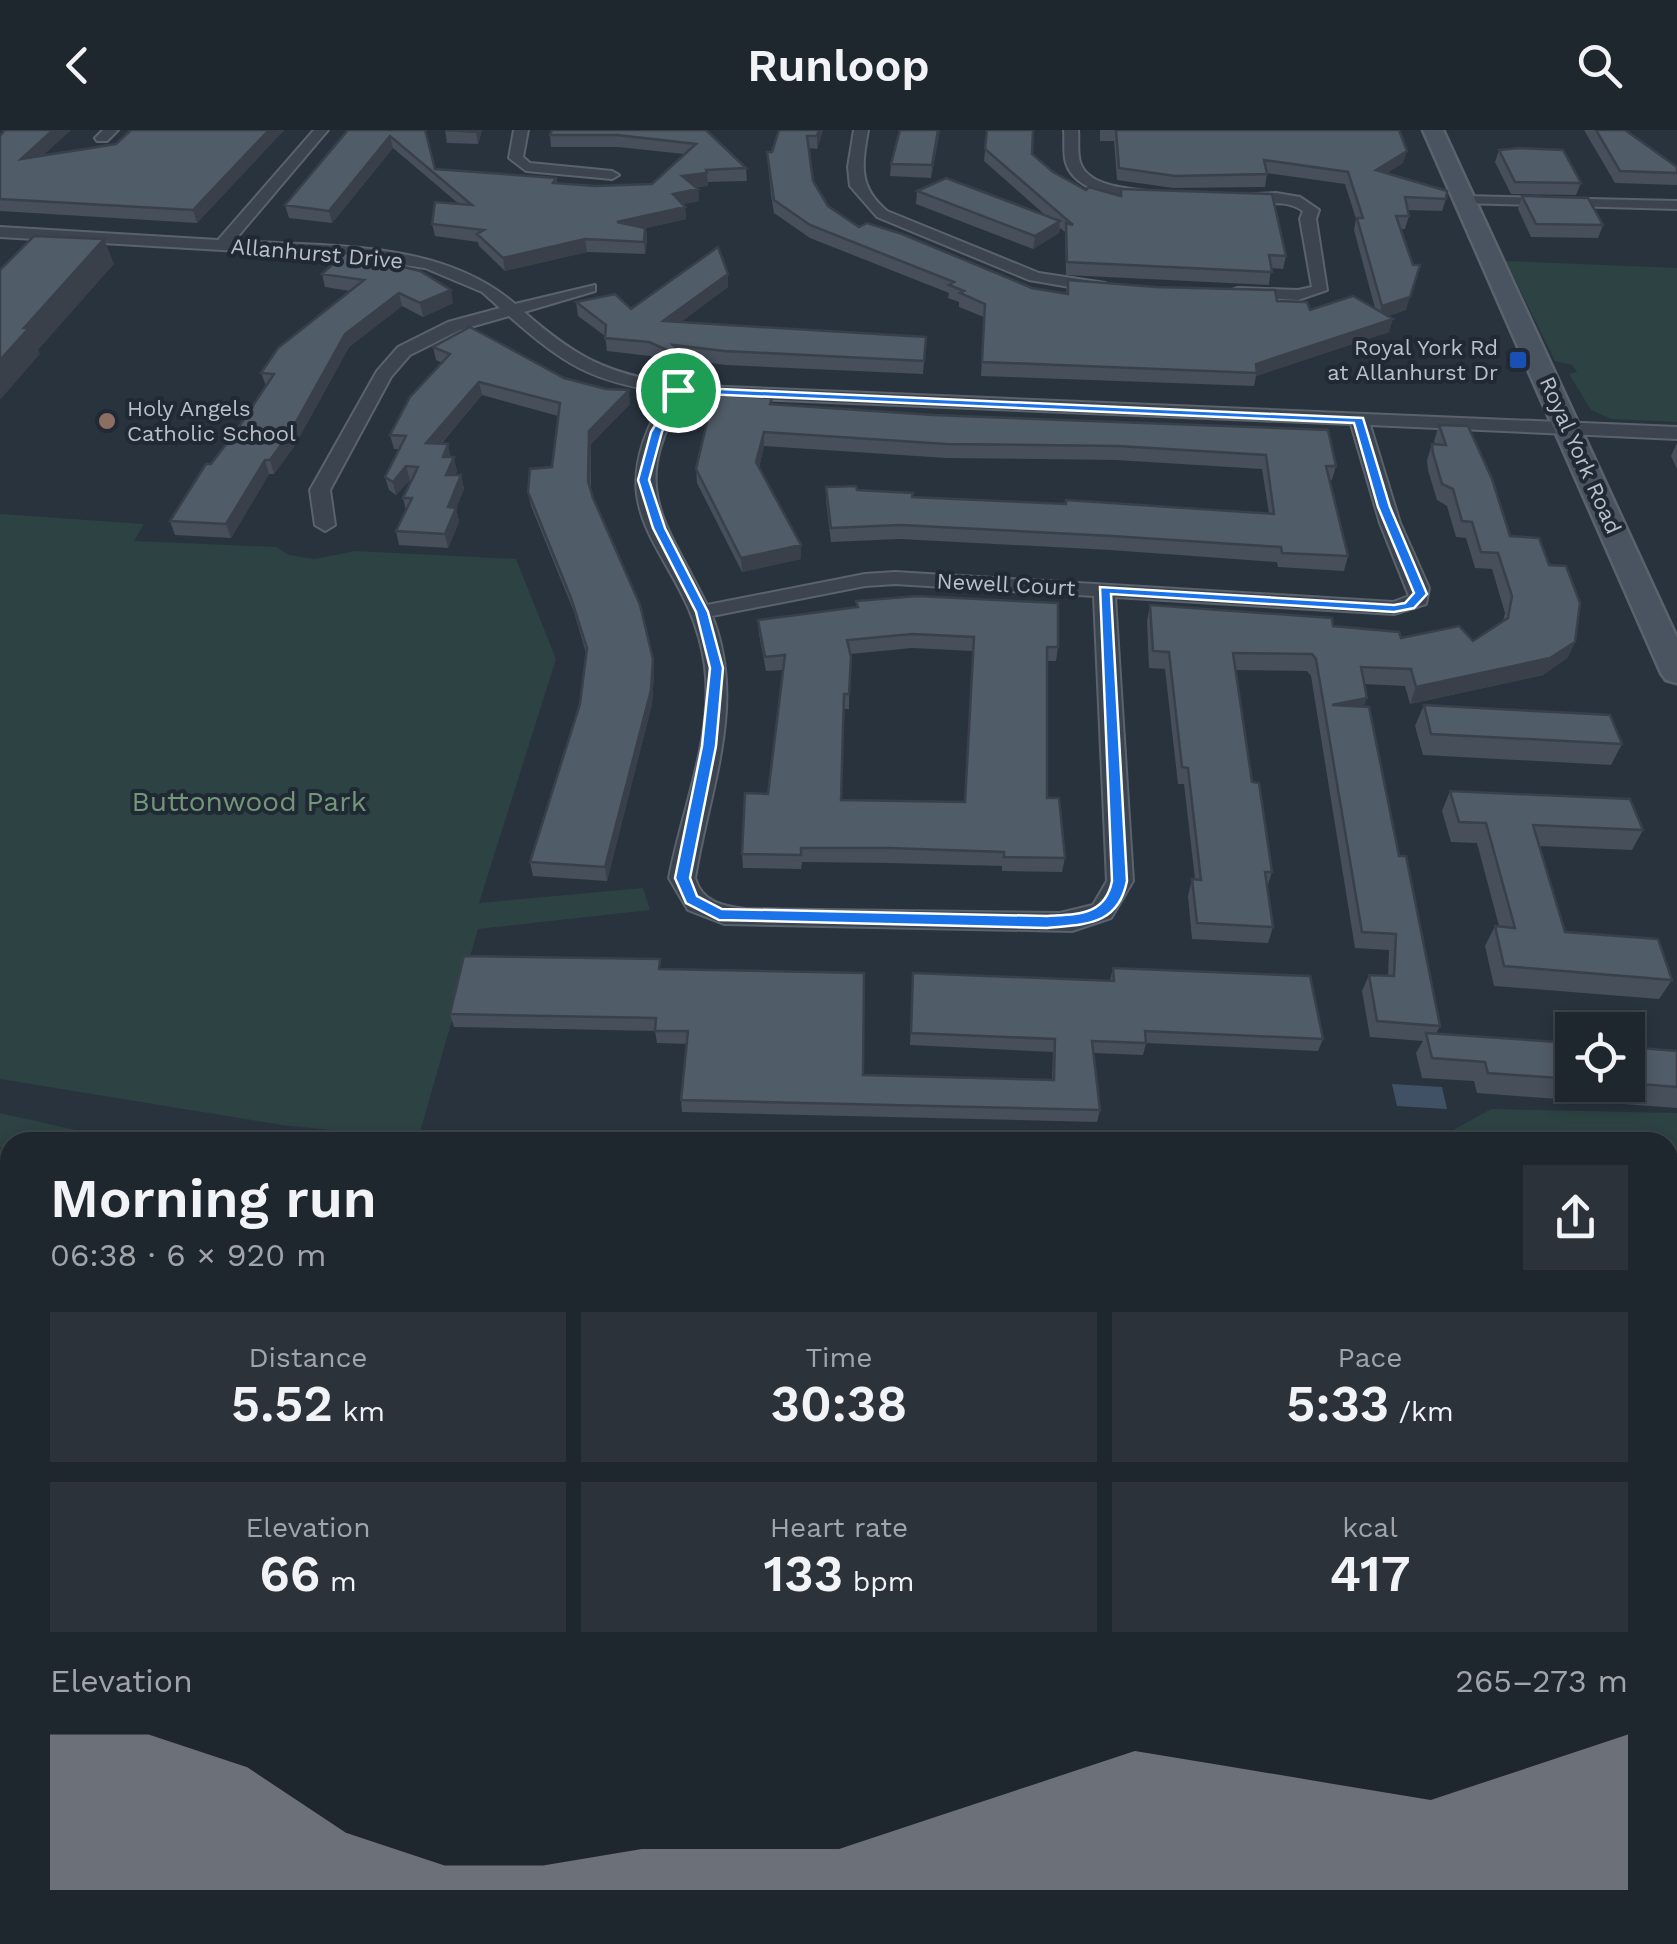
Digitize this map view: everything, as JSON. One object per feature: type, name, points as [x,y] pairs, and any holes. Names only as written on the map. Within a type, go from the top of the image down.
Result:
[{"type":"main road","name":"Royal York Road","points":[[1433,130],[1677,673]]},
{"type":"street","points":[[222,245],[321,130]]},
{"type":"street","points":[[522,130],[516,156],[526,167],[612,175]]},
{"type":"street","points":[[861,130],[854,180],[860,195],[882,214],[1035,277],[1069,285],[1120,289]]},
{"type":"street","points":[[1072,130],[1074,164],[1086,177],[1120,191],[1175,196]]},
{"type":"street","points":[[1212,198],[1283,198],[1311,210],[1308,219],[1320,276],[1318,290],[1310,294],[1226,293]]},
{"type":"street","points":[[1464,200],[1677,205]]},
{"type":"street","name":"Allanhurst Drive","points":[[0,232],[357,252],[428,264],[475,281],[581,365],[636,383],[678,390],[1677,433]]},
{"type":"street","points":[[326,525],[320,490],[387,368],[404,351],[433,334],[589,288]]},
{"type":"street","points":[[678,390],[656,432],[644,480],[659,528],[702,612],[714,654],[717,683],[682,878],[691,899],[719,915],[1070,922],[1104,911],[1116,898],[1120,881],[1104,590]]},
{"type":"street","name":"Newell Court","points":[[702,612],[865,580],[895,578],[1394,608],[1419,600],[1419,586],[1405,562],[1384,507],[1359,420]]},
{"type":"green space","points":[[1506,261],[1677,268],[1677,422],[1611,419],[1591,410],[1569,374],[1577,372],[1572,365],[1555,361]]},
{"type":"green space","name":"Buttonwood Park","points":[[0,514],[144,524],[134,541],[276,547],[289,555],[315,559],[355,551],[516,559],[556,659],[479,903],[643,888],[650,910],[478,929],[420,1132],[350,1132],[282,1125],[0,1079]]},
{"type":"green space","points":[[1491,1109],[1677,1113],[1677,1132],[1450,1132]]},
{"type":"green space","points":[[0,1113],[85,1132],[0,1132]]},
{"type":"water","points":[[1392,1084],[1442,1087],[1447,1109],[1397,1106]]},
{"type":"building","points":[[5,130],[53,130],[21,159],[116,144],[131,130],[269,130],[193,210],[0,199],[0,136]]},
{"type":"building","points":[[348,130],[425,130],[435,169],[556,178],[553,183],[595,186],[652,184],[696,144],[617,135],[550,135],[552,130],[706,130],[746,168],[682,176],[698,189],[673,194],[685,207],[617,222],[645,228],[644,242],[585,239],[503,258],[477,234],[484,230],[432,224],[435,202],[472,205],[390,136],[329,211],[285,205]]},
{"type":"building","points":[[779,130],[819,130],[817,136],[807,136],[813,181],[828,206],[859,227],[867,223],[902,234],[1032,288],[1068,294],[1068,280],[1275,290],[1277,301],[1307,302],[1310,310],[1353,296],[1393,319],[1256,364],[1257,373],[982,362],[985,304],[949,285],[954,282],[810,225],[774,200],[767,152],[772,152]]},
{"type":"building","points":[[900,130],[938,130],[932,165],[891,164]]},
{"type":"building","points":[[987,130],[1033,130],[1032,154],[1053,172],[1086,190],[1089,187],[1121,196],[1121,189],[1272,194],[1286,256],[1269,255],[1272,272],[1067,262],[1066,223],[1073,225],[985,149]]},
{"type":"building","points":[[1116,130],[1399,130],[1407,151],[1376,170],[1447,191],[1446,199],[1405,197],[1409,216],[1396,216],[1413,265],[1420,265],[1410,297],[1382,306],[1357,218],[1363,218],[1348,172],[1264,160],[1267,174],[1175,176],[1119,168]]},
{"type":"building","points":[[1596,130],[1625,130],[1677,167],[1677,173],[1620,171]]},
{"type":"building","points":[[1499,150],[1563,150],[1581,183],[1515,182]]},
{"type":"building","points":[[946,178],[1060,221],[1035,236],[917,191]]},
{"type":"building","points":[[1522,196],[1588,198],[1603,225],[1536,224]]},
{"type":"building","points":[[34,236],[104,239],[0,360],[0,270]]},
{"type":"building","points":[[718,247],[728,274],[663,321],[926,337],[924,361],[673,345],[679,350],[676,354],[649,342],[605,338],[606,325],[576,302],[615,294],[631,309]]},
{"type":"building","points":[[345,253],[420,271],[451,290],[420,303],[399,293],[345,334],[291,431],[270,460],[265,460],[226,524],[170,521],[206,464],[211,464],[234,434],[274,374],[261,373],[278,348],[364,280],[322,274]]},
{"type":"building","points":[[470,327],[564,378],[606,389],[629,390],[589,431],[588,481],[640,605],[653,659],[651,690],[605,867],[530,862],[580,704],[587,648],[528,492],[530,469],[552,467],[560,403],[479,382],[426,443],[448,444],[443,457],[454,457],[446,475],[461,475],[448,507],[456,508],[445,534],[396,531],[412,498],[403,498],[418,467],[406,466],[393,482],[385,477],[406,436],[390,435],[410,397],[450,354],[433,347]]},
{"type":"building","points":[[719,395],[772,398],[770,404],[933,415],[1328,430],[1336,466],[1326,466],[1348,556],[1282,553],[1281,547],[1112,536],[901,525],[831,528],[826,487],[856,486],[857,490],[913,493],[912,497],[1066,504],[1066,500],[1274,514],[1266,455],[1118,446],[947,444],[764,432],[756,462],[801,545],[741,558],[696,469],[709,414],[713,414]]},
{"type":"building","points":[[1439,425],[1468,426],[1492,479],[1510,536],[1539,538],[1549,565],[1566,566],[1580,603],[1575,642],[1550,658],[1416,687],[1411,669],[1361,667],[1367,698],[1332,705],[1369,707],[1399,856],[1406,856],[1440,1026],[1377,1021],[1369,975],[1394,976],[1396,934],[1362,932],[1316,659],[1312,654],[1233,653],[1252,782],[1259,783],[1272,872],[1265,872],[1273,927],[1197,923],[1192,879],[1201,880],[1188,768],[1182,767],[1169,652],[1153,651],[1150,605],[1332,618],[1333,626],[1399,632],[1401,638],[1459,626],[1473,641],[1508,618],[1512,596],[1498,553],[1481,552],[1472,522],[1462,521],[1453,489],[1442,484],[1432,444],[1446,445]]},
{"type":"building","points":[[917,596],[1058,603],[1058,647],[1047,647],[1047,798],[1059,798],[1065,858],[889,848],[801,848],[801,855],[742,854],[745,793],[768,794],[785,655],[765,657],[758,620],[858,607],[856,601]],"holes":[[[912,634],[974,637],[965,802],[841,800],[844,694],[849,694],[851,657],[847,640]]]},
{"type":"building","points":[[1424,705],[1610,715],[1622,744],[1431,734]]},
{"type":"building","points":[[1450,791],[1630,799],[1643,830],[1533,825],[1565,932],[1658,939],[1672,980],[1504,966],[1495,926],[1515,928],[1486,823],[1459,822]]},
{"type":"building","points":[[464,956],[660,959],[659,969],[864,973],[863,1075],[1054,1080],[1055,1039],[911,1033],[913,973],[1114,981],[1113,968],[1310,976],[1323,1039],[1145,1031],[1146,1043],[1092,1041],[1100,1110],[681,1100],[688,1031],[655,1031],[656,1018],[450,1014]]},
{"type":"building","points":[[1426,1033],[1555,1042],[1555,1078],[1488,1073],[1485,1062],[1432,1058]]},
{"type":"building","points":[[1645,1048],[1677,1051],[1677,1087],[1645,1084]]},
{"type":"place","name":"Royal York Rd at Allanhurst Dr","points":[[1518,360]]},
{"type":"place","name":"Holy Angels Catholic School","points":[[107,421]]},
{"type":"route","points":[[678,390],[1359,420],[1384,507],[1405,562],[1419,586],[1419,600],[1394,608],[1104,590],[1120,881],[1116,898],[1104,911],[1070,922],[719,915],[691,899],[682,878],[709,746],[717,668],[702,612],[659,528],[644,480],[656,432],[678,390]]}]
